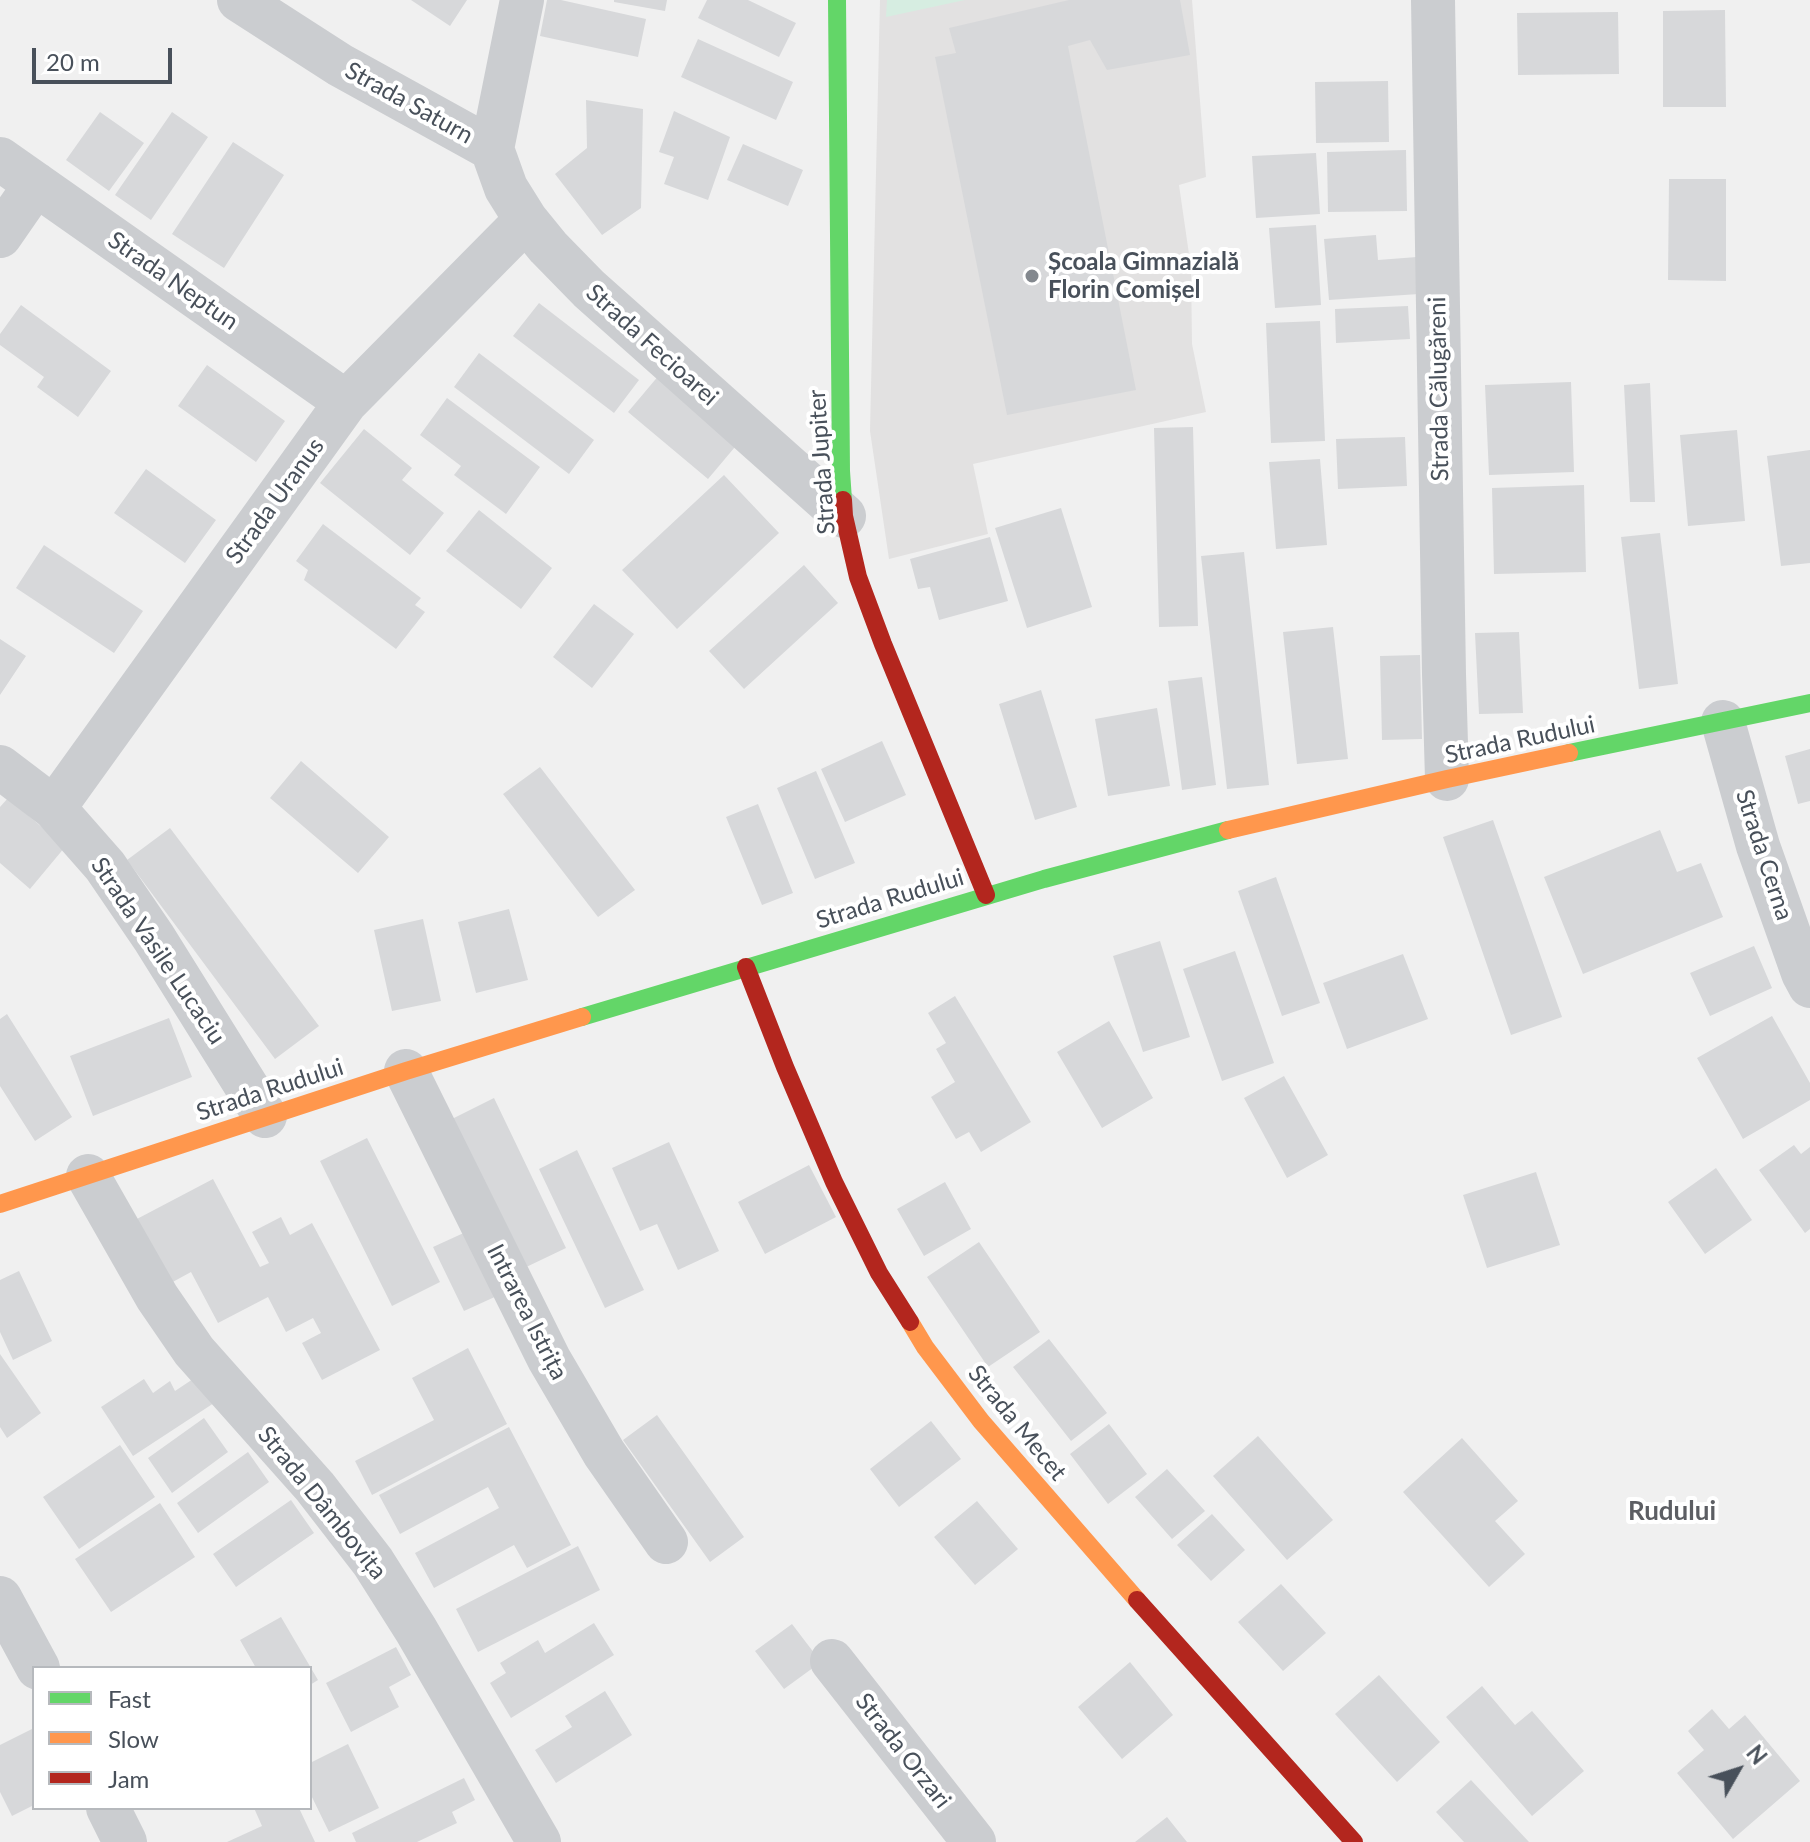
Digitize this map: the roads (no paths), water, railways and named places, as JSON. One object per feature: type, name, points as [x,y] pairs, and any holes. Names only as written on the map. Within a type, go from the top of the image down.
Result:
[{"type":"street","name":"Strada Saturn","points":[[239,0],[340,65],[492,149],[522,0]]},
{"type":"street","name":"Strada Jupiter","points":[[837,0],[844,516],[858,577],[878,631],[986,895]]},
{"type":"street","name":"Strada Călugăreni","points":[[1433,0],[1447,779]]},
{"type":"street","name":"Strada Fecioarei","points":[[492,149],[506,188],[548,247],[589,289],[844,516]]},
{"type":"street","name":"Strada Neptun","points":[[0,159],[346,402]]},
{"type":"street","points":[[0,236],[36,184]]},
{"type":"street","name":"Strada Uranus","points":[[54,808],[346,402],[526,220]]},
{"type":"street","name":"Strada Rudului","points":[[0,1204],[406,1071],[986,895],[1203,836],[1447,779],[1810,703]]},
{"type":"street","name":"Strada Cerna","points":[[1723,722],[1758,846],[1810,986]]},
{"type":"street","name":"Strada Vasile Lucaciu","points":[[0,767],[54,808],[105,866],[154,938],[265,1116]]},
{"type":"street","name":"Strada Mecet","points":[[746,967],[834,1182],[879,1273],[925,1347],[981,1421],[1069,1524],[1354,1842]]},
{"type":"street","name":"Intrarea Istrița","points":[[406,1071],[549,1359],[604,1453],[666,1542]]},
{"type":"street","name":"Strada Dâmbovița","points":[[88,1176],[157,1297],[194,1351],[315,1487],[373,1562],[539,1842]]},
{"type":"street","points":[[0,1598],[37,1666]]},
{"type":"street","name":"Strada Orzari","points":[[832,1661],[974,1842]]},
{"type":"street","points":[[109,1810],[125,1842]]},
{"type":"place","name":"Școala Gimnazială Florin Comișel","points":[[1032,276]]},
{"type":"district","name":"Rudului","points":[[1672,1512]]}]
